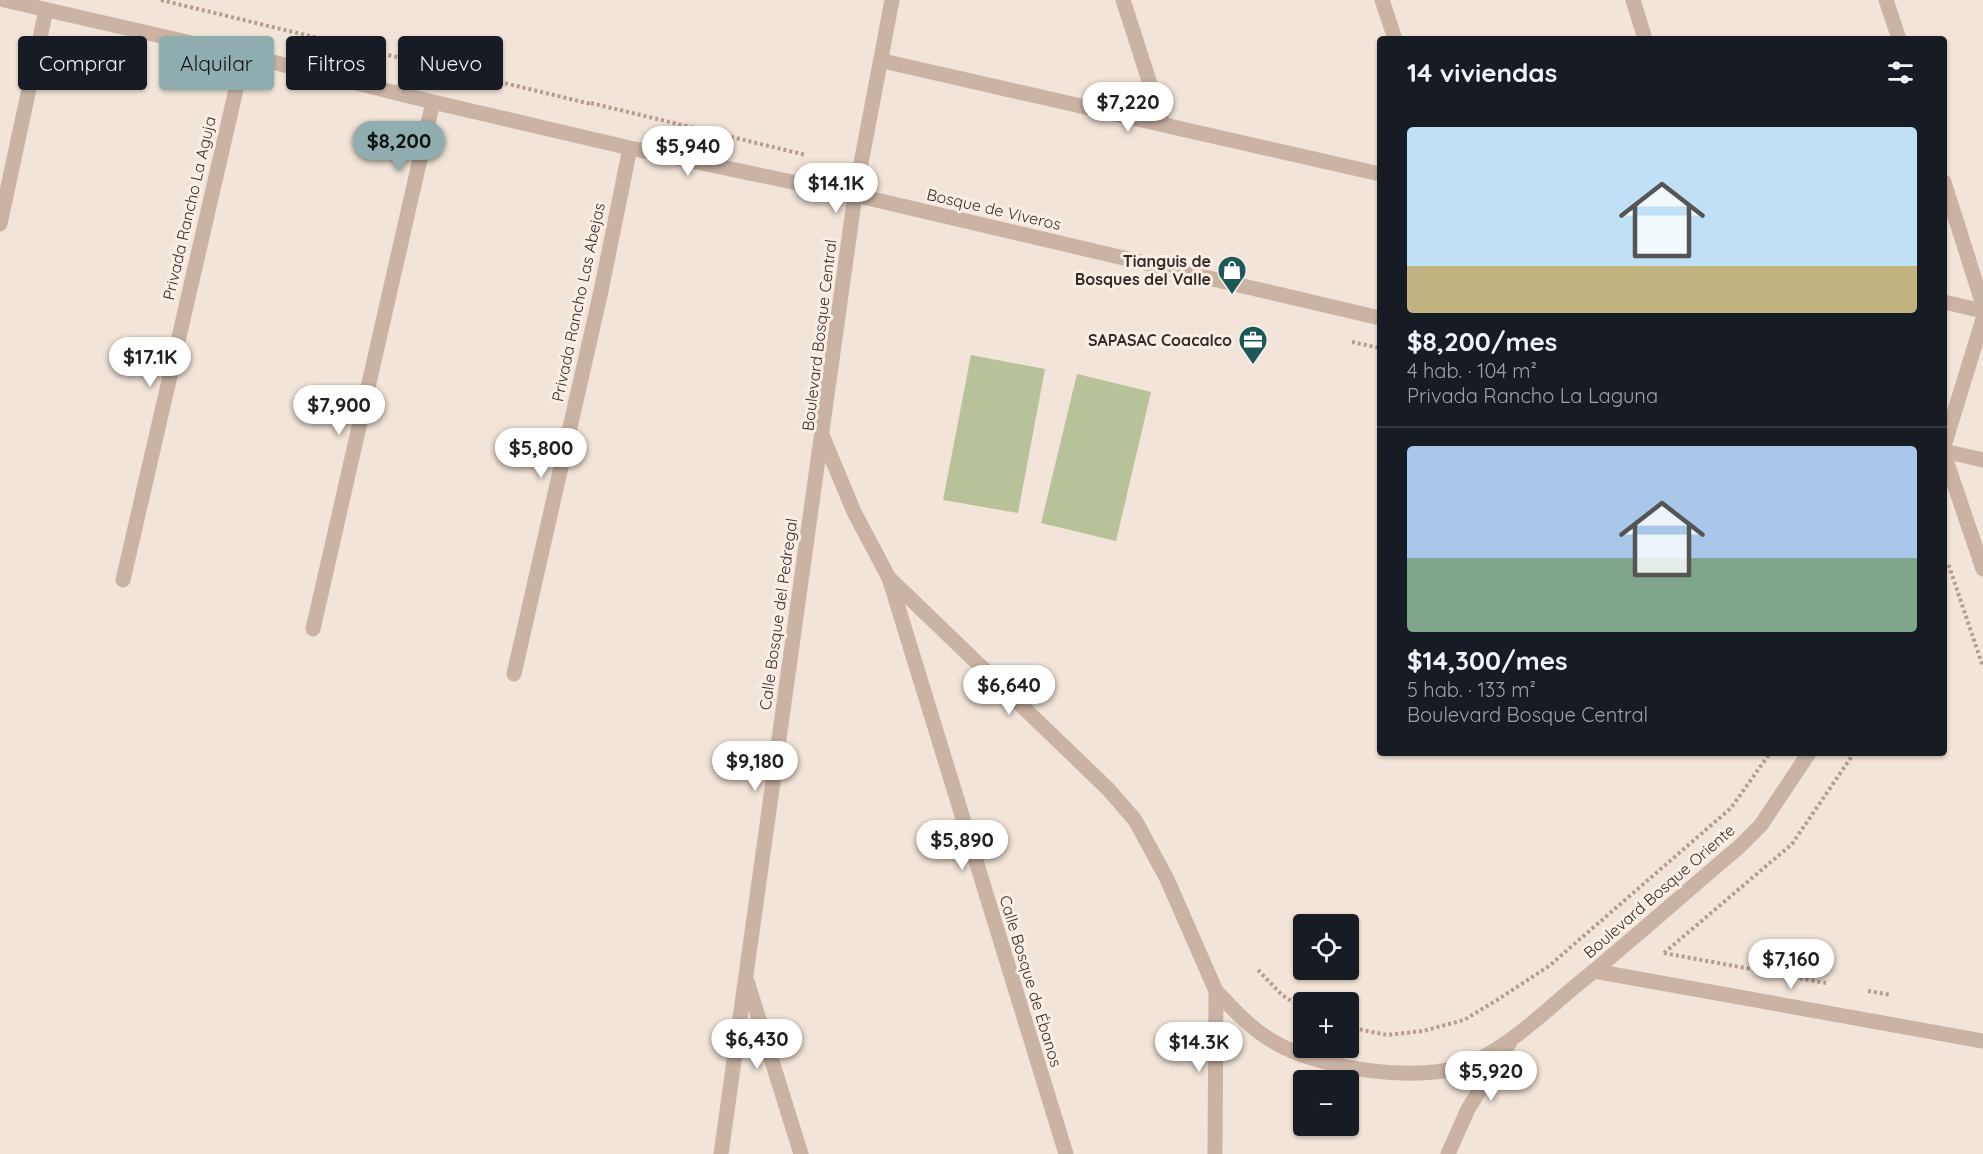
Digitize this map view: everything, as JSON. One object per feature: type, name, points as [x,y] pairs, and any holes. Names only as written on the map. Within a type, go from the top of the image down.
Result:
[{"type":"street","name":"Bosque de Viveros","points":[[4,0],[160,36]]},
{"type":"street","name":"Boulevard Bosque Central","points":[[892,0],[883,61],[855,195],[822,435],[854,512],[889,578],[1108,789],[1135,820],[1167,879],[1216,991],[1215,1154]]},
{"type":"street","points":[[1123,0],[1163,124]]},
{"type":"street","points":[[1382,0],[1394,36]]},
{"type":"street","points":[[1633,0],[1644,36]]},
{"type":"street","points":[[1886,0],[1898,36]]},
{"type":"street","points":[[0,224],[46,10]]},
{"type":"street","points":[[883,61],[1377,173]]},
{"type":"street","name":"Bosque de Viveros","points":[[274,62],[630,148],[855,195],[1377,317]]},
{"type":"street","name":"Privada Rancho La Aguja","points":[[123,580],[236,90]]},
{"type":"street","points":[[313,629],[433,102]]},
{"type":"street","name":"Privada Rancho Las Abejas","points":[[514,674],[601,291],[630,148]]},
{"type":"street","points":[[1947,191],[1983,304]]},
{"type":"street","points":[[1947,303],[1983,311]]},
{"type":"street","points":[[1947,440],[1983,319]]},
{"type":"street","name":"Calle Bosque del Pedregal","points":[[721,1154],[822,435]]},
{"type":"street","points":[[1947,451],[1983,460]]},
{"type":"street","points":[[1947,459],[1983,569]]},
{"type":"street","name":"Calle Bosque de Ébanos","points":[[889,578],[1066,1154]]},
{"type":"street","name":"Boulevard Bosque Oriente","points":[[1512,1038],[1594,971],[1761,825],[1807,756]]},
{"type":"street","points":[[1594,971],[1983,1041]]},
{"type":"street","points":[[745,975],[801,1154]]},
{"type":"street","points":[[1216,991],[1248,1024],[1276,1043],[1319,1060],[1368,1072],[1434,1072],[1457,1067],[1468,1064],[1512,1038]]},
{"type":"street","points":[[1448,1154],[1468,1109],[1512,1038]]},
{"type":"path","points":[[161,0],[812,156]]},
{"type":"path","points":[[1947,563],[1983,667]]},
{"type":"path","points":[[1359,1029],[1387,1035],[1423,1031],[1464,1020],[1549,966],[1731,807],[1768,756]]},
{"type":"path","points":[[1836,985],[1664,953],[1792,844],[1852,756]]},
{"type":"path","points":[[1258,970],[1282,995],[1293,1002]]},
{"type":"path","points":[[1865,990],[1896,996]]},
{"type":"green space","points":[[971,355],[1045,369],[1018,513],[943,500]]},
{"type":"green space","points":[[1077,374],[1151,392],[1116,541],[1041,523]]},
{"type":"place","name":"Tianguis de Bosques del Valle","points":[[1232,296]]},
{"type":"place","name":"SAPASAC Coacalco","points":[[1253,366]]}]
